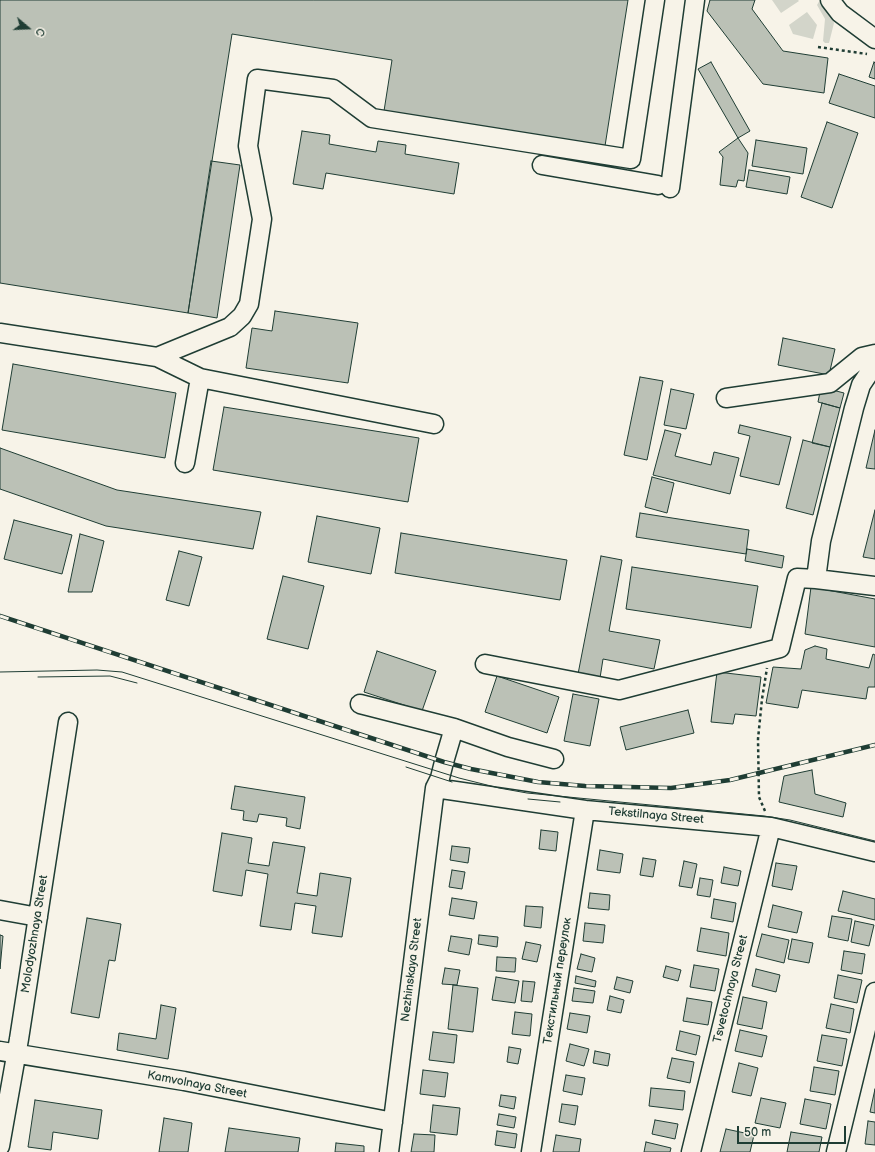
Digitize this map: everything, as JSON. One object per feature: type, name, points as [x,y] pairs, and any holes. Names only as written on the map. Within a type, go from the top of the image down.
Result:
[{"type":"street","points":[[156,357],[230,327],[242,316],[249,304],[262,219],[248,146],[257,79],[333,89],[372,118],[631,159],[656,0]]},
{"type":"street","points":[[542,165],[664,186],[695,0]]},
{"type":"street","points":[[830,0],[840,13],[874,47]]},
{"type":"street","points":[[0,334],[156,357],[200,378],[434,424]]},
{"type":"street","points":[[726,398],[830,383],[862,357],[875,354]]},
{"type":"street","points":[[816,579],[821,541],[854,408],[861,385],[875,364]]},
{"type":"street","points":[[185,464],[200,378]]},
{"type":"street","points":[[485,664],[619,690],[780,648],[797,578],[875,586]]},
{"type":"street","points":[[360,704],[454,728],[508,747],[554,759]]},
{"type":"street","name":"Molodyozhnaya Street","points":[[0,1146],[8,1052],[38,917],[68,722]]},
{"type":"street","name":"Nezhinskaya Street","points":[[389,1152],[435,788],[440,778],[454,728]]},
{"type":"street","name":"Tekstilnaya Street","points":[[435,788],[585,810],[768,819],[875,852]]},
{"type":"street","name":"Текстильный переулок","points":[[531,1152],[585,810]]},
{"type":"street","name":"Tsvetochnaya Street","points":[[691,1152],[768,819]]},
{"type":"street","points":[[0,910],[38,917]]},
{"type":"street","points":[[836,1152],[875,992]]},
{"type":"street","name":"Kamvolnaya Street","points":[[8,1052],[184,1082],[393,1122]]},
{"type":"path","points":[[818,47],[874,47]]},
{"type":"path","points":[[768,662],[762,699],[758,740],[759,797],[768,819]]},
{"type":"shaded area","points":[[772,0],[798,0],[799,1],[781,13]]},
{"type":"shaded area","points":[[820,0],[829,12],[834,23],[829,43],[825,43],[823,41],[825,19],[817,5]]},
{"type":"shaded area","points":[[807,12],[817,25],[813,39],[793,34],[789,25]]},
{"type":"building","points":[[0,0],[628,0],[605,146],[384,111],[392,60],[232,34],[188,313],[0,283]]},
{"type":"building","points":[[710,0],[755,0],[752,9],[783,51],[828,58],[824,93],[763,84],[707,11]]},
{"type":"building","points":[[711,62],[750,131],[738,138],[698,69]]},
{"type":"building","points":[[874,62],[875,63],[875,79],[869,77]]},
{"type":"building","points":[[839,74],[875,86],[875,118],[829,103]]},
{"type":"building","points":[[827,122],[858,133],[832,208],[801,197]]},
{"type":"building","points":[[302,131],[330,135],[329,144],[376,152],[378,141],[406,145],[405,154],[459,163],[454,194],[326,173],[323,189],[293,184]]},
{"type":"building","points":[[738,138],[748,153],[744,181],[738,180],[736,187],[720,185],[723,157],[719,152]]},
{"type":"building","points":[[756,140],[807,148],[803,174],[752,166]]},
{"type":"building","points":[[211,161],[240,165],[217,318],[188,313]]},
{"type":"building","points":[[749,170],[790,177],[787,194],[746,187]]},
{"type":"building","points":[[275,311],[358,323],[348,383],[246,368],[252,328],[272,331]]},
{"type":"building","points":[[783,338],[835,349],[829,375],[778,365]]},
{"type":"building","points":[[13,364],[176,393],[165,458],[2,430]]},
{"type":"building","points":[[640,377],[663,381],[647,460],[624,455]]},
{"type":"building","points":[[821,387],[844,393],[840,408],[818,402]]},
{"type":"building","points":[[671,389],[694,394],[686,429],[664,425]]},
{"type":"building","points":[[822,403],[840,408],[830,447],[812,443]]},
{"type":"building","points":[[224,407],[419,438],[408,502],[213,470]]},
{"type":"building","points":[[740,425],[791,437],[779,485],[740,476],[750,436],[738,433]]},
{"type":"building","points":[[665,430],[681,434],[675,456],[711,465],[714,452],[739,458],[730,494],[653,475]]},
{"type":"building","points":[[875,430],[875,469],[866,468]]},
{"type":"building","points":[[803,440],[830,447],[813,515],[786,508]]},
{"type":"building","points":[[0,448],[117,490],[261,512],[253,549],[106,526],[0,489]]},
{"type":"building","points":[[652,477],[674,483],[667,513],[645,507]]},
{"type":"building","points":[[875,510],[875,559],[863,557]]},
{"type":"building","points":[[640,513],[749,530],[746,554],[636,537]]},
{"type":"building","points":[[317,516],[380,528],[371,574],[308,562]]},
{"type":"building","points":[[14,520],[72,535],[62,574],[4,559]]},
{"type":"building","points":[[401,533],[567,560],[560,600],[395,573]]},
{"type":"building","points":[[80,534],[104,541],[92,592],[68,592]]},
{"type":"building","points":[[747,549],[784,556],[782,568],[745,561]]},
{"type":"building","points":[[179,551],[202,557],[189,606],[166,600]]},
{"type":"building","points":[[601,556],[622,560],[609,631],[660,640],[654,669],[603,659],[600,678],[578,674]]},
{"type":"building","points":[[632,567],[758,586],[751,628],[626,609]]},
{"type":"building","points":[[283,576],[324,586],[308,649],[267,639]]},
{"type":"building","points":[[811,587],[875,599],[875,647],[805,634]]},
{"type":"building","points":[[815,646],[827,649],[826,659],[869,668],[873,654],[875,655],[875,687],[868,687],[866,699],[802,690],[798,708],[766,703],[773,667],[801,669],[805,650]]},
{"type":"building","points":[[377,651],[436,671],[422,711],[364,692]]},
{"type":"building","points":[[717,672],[761,677],[756,716],[735,714],[733,724],[711,722]]},
{"type":"building","points":[[497,676],[559,697],[547,733],[485,712]]},
{"type":"building","points":[[573,694],[599,699],[590,746],[564,741]]},
{"type":"building","points":[[688,710],[694,733],[626,750],[620,727]]},
{"type":"building","points":[[812,770],[815,794],[846,803],[843,817],[779,802],[784,776]]},
{"type":"building","points":[[235,786],[305,797],[300,829],[286,826],[287,818],[259,814],[257,822],[243,820],[244,811],[231,809]]},
{"type":"building","points":[[541,830],[558,832],[556,851],[539,849]]},
{"type":"building","points":[[222,833],[252,838],[248,863],[269,866],[273,842],[305,847],[297,893],[317,896],[320,873],[351,878],[342,937],[312,933],[316,906],[295,903],[291,930],[260,926],[268,874],[246,870],[242,896],[213,891]]},
{"type":"building","points":[[452,846],[470,848],[468,863],[450,860]]},
{"type":"building","points":[[600,850],[623,854],[620,873],[597,870]]},
{"type":"building","points":[[643,858],[656,860],[653,877],[640,875]]},
{"type":"building","points":[[684,861],[697,864],[692,888],[679,886]]},
{"type":"building","points":[[776,863],[797,866],[792,890],[772,886]]},
{"type":"building","points":[[724,867],[741,871],[738,886],[721,883]]},
{"type":"building","points":[[452,870],[465,872],[462,889],[449,887]]},
{"type":"building","points":[[700,878],[713,880],[710,897],[697,895]]},
{"type":"building","points":[[843,891],[875,899],[875,920],[838,911]]},
{"type":"building","points":[[590,893],[610,895],[609,910],[588,908]]},
{"type":"building","points":[[452,898],[477,902],[474,919],[449,915]]},
{"type":"building","points":[[714,899],[736,903],[733,922],[711,918]]},
{"type":"building","points":[[773,905],[802,912],[797,933],[768,927]]},
{"type":"building","points":[[526,906],[543,907],[541,928],[524,926]]},
{"type":"building","points":[[832,916],[852,919],[848,941],[828,937]]},
{"type":"building","points":[[87,918],[121,924],[115,961],[109,960],[99,1018],[71,1013]]},
{"type":"building","points":[[855,921],[874,925],[869,946],[851,942]]},
{"type":"building","points":[[585,923],[605,925],[603,943],[583,941]]},
{"type":"building","points":[[701,928],[729,933],[726,956],[697,951]]},
{"type":"building","points":[[762,934],[789,940],[784,963],[756,956]]},
{"type":"building","points":[[0,935],[3,936],[0,969]]},
{"type":"building","points":[[479,935],[498,937],[497,947],[478,944]]},
{"type":"building","points":[[451,936],[472,939],[469,955],[448,951]]},
{"type":"building","points":[[792,939],[813,943],[809,963],[788,959]]},
{"type":"building","points":[[526,942],[541,945],[537,962],[522,959]]},
{"type":"building","points":[[844,951],[865,954],[862,974],[841,970]]},
{"type":"building","points":[[581,954],[595,958],[592,972],[577,969]]},
{"type":"building","points":[[497,957],[516,958],[515,972],[496,971]]},
{"type":"building","points":[[694,965],[719,969],[715,991],[690,987]]},
{"type":"building","points":[[666,966],[681,970],[678,981],[663,977]]},
{"type":"building","points":[[445,968],[460,970],[457,985],[442,984]]},
{"type":"building","points":[[756,969],[780,975],[776,992],[752,986]]},
{"type":"building","points":[[838,975],[862,980],[857,1003],[834,998]]},
{"type":"building","points":[[576,976],[596,981],[595,987],[575,983]]},
{"type":"building","points":[[496,977],[519,981],[515,1003],[492,1000]]},
{"type":"building","points":[[617,977],[633,981],[630,993],[614,989]]},
{"type":"building","points":[[523,981],[535,982],[532,1002],[521,1001]]},
{"type":"building","points":[[453,985],[478,988],[473,1032],[448,1029]]},
{"type":"building","points":[[574,988],[595,991],[593,1003],[572,1001]]},
{"type":"building","points":[[610,996],[624,1000],[621,1013],[607,1010]]},
{"type":"building","points":[[743,997],[767,1002],[762,1029],[737,1024]]},
{"type":"building","points":[[687,998],[712,1002],[708,1025],[683,1021]]},
{"type":"building","points":[[831,1004],[854,1009],[850,1033],[826,1028]]},
{"type":"building","points":[[161,1005],[176,1008],[168,1059],[117,1050],[119,1033],[156,1039]]},
{"type":"building","points":[[515,1012],[532,1014],[530,1036],[512,1034]]},
{"type":"building","points":[[570,1013],[590,1016],[587,1033],[567,1029]]},
{"type":"building","points":[[740,1030],[767,1036],[762,1057],[735,1051]]},
{"type":"building","points":[[680,1031],[700,1036],[696,1055],[676,1050]]},
{"type":"building","points":[[433,1032],[457,1035],[454,1063],[429,1060]]},
{"type":"building","points":[[822,1035],[847,1039],[842,1066],[817,1061]]},
{"type":"building","points":[[570,1044],[589,1049],[584,1066],[566,1061]]},
{"type":"building","points":[[509,1047],[521,1049],[518,1064],[507,1062]]},
{"type":"building","points":[[595,1051],[610,1054],[608,1066],[593,1063]]},
{"type":"building","points":[[672,1058],[694,1062],[690,1083],[667,1078]]},
{"type":"building","points":[[739,1063],[758,1068],[751,1096],[732,1092]]},
{"type":"building","points":[[814,1067],[839,1071],[835,1095],[810,1091]]},
{"type":"building","points":[[423,1070],[448,1073],[445,1097],[420,1094]]},
{"type":"building","points":[[566,1075],[585,1078],[582,1095],[563,1091]]},
{"type":"building","points":[[651,1088],[685,1091],[683,1110],[649,1106]]},
{"type":"building","points":[[875,1089],[875,1113],[870,1112]]},
{"type":"building","points":[[501,1095],[516,1097],[514,1109],[499,1106]]},
{"type":"building","points":[[761,1098],[786,1103],[780,1128],[755,1123]]},
{"type":"building","points":[[805,1099],[831,1104],[826,1129],[800,1124]]},
{"type":"building","points":[[35,1100],[102,1110],[98,1139],[53,1132],[51,1150],[28,1147]]},
{"type":"building","points":[[562,1104],[578,1106],[575,1125],[559,1122]]},
{"type":"building","points":[[433,1105],[460,1108],[457,1135],[430,1132]]},
{"type":"building","points":[[499,1114],[516,1117],[514,1128],[497,1125]]},
{"type":"building","points":[[164,1118],[192,1123],[188,1152],[159,1152]]},
{"type":"building","points":[[655,1120],[678,1124],[675,1139],[652,1134]]},
{"type":"building","points":[[868,1121],[875,1122],[875,1145],[865,1144]]},
{"type":"building","points":[[229,1128],[300,1138],[298,1152],[225,1152]]},
{"type":"building","points":[[726,1129],[754,1135],[750,1152],[720,1152]]},
{"type":"building","points":[[497,1131],[517,1134],[515,1148],[495,1145]]},
{"type":"building","points":[[791,1132],[822,1137],[819,1152],[787,1152]]},
{"type":"building","points":[[414,1134],[435,1135],[434,1152],[411,1152]]},
{"type":"building","points":[[556,1135],[581,1139],[579,1152],[553,1152]]},
{"type":"building","points":[[646,1142],[671,1148],[670,1152],[644,1152]]},
{"type":"building","points":[[336,1143],[364,1146],[364,1152],[335,1152]]},
{"type":"tram line","points":[[0,672],[97,670],[122,672],[459,778],[499,788],[527,793],[764,816],[790,820],[875,841]]},
{"type":"tram line","points":[[38,677],[110,676],[137,683]]},
{"type":"tram line","points":[[406,767],[452,782]]},
{"type":"tram line","points":[[528,799],[560,802]]},
{"type":"railway","points":[[0,616],[444,762],[471,769],[538,782],[585,786],[671,788],[730,780],[875,745]]}]
